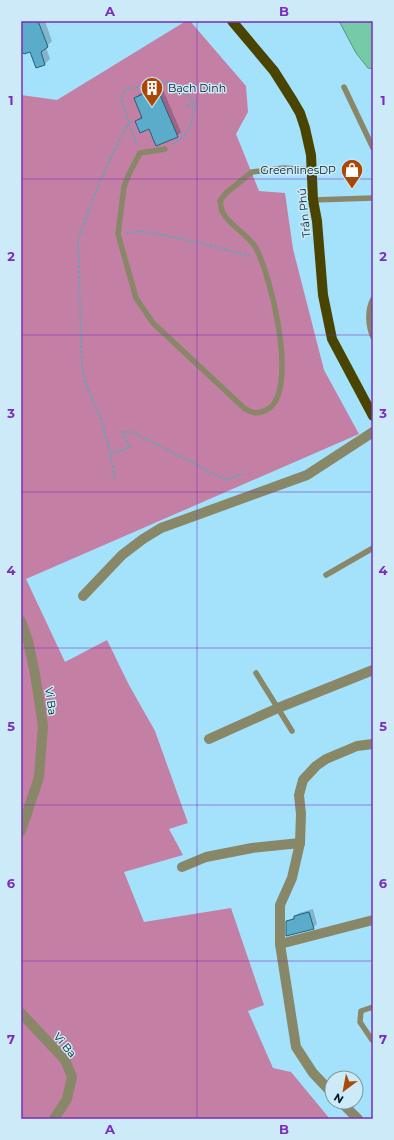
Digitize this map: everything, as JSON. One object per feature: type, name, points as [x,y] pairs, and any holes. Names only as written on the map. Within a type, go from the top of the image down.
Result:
[{"type":"main road","name":"Trần Phú","points":[[232,21],[274,71],[300,113],[310,148],[313,200],[317,221],[323,295],[332,339],[372,410]]},
{"type":"street","points":[[83,596],[122,555],[143,539],[161,528],[307,475],[373,432]]},
{"type":"street","name":"Vi Ba","points":[[21,621],[28,641],[35,674],[43,726],[39,777],[21,830]]},
{"type":"street","points":[[209,739],[278,708],[373,670]]},
{"type":"street","points":[[324,1085],[313,1073],[296,1047],[280,944],[280,905],[292,878],[300,843],[301,814],[299,795],[303,780],[316,766],[326,759],[357,746],[373,744]]},
{"type":"street","points":[[182,866],[213,855],[252,848],[300,843]]},
{"type":"street","points":[[280,944],[373,920]]},
{"type":"street","name":"Vi Ba","points":[[21,1013],[65,1060],[72,1077],[67,1099],[54,1119]]},
{"type":"street","points":[[349,1110],[358,1119]]},
{"type":"lane","points":[[344,88],[373,148]]},
{"type":"lane","points":[[165,149],[140,153],[124,187],[118,234],[136,298],[153,323],[244,408],[252,412],[262,412],[274,405],[280,393],[283,364],[274,302],[256,248],[222,212],[220,201],[226,192],[252,172],[284,168],[312,170]]},
{"type":"lane","points":[[313,200],[373,198]]},
{"type":"lane","points":[[373,299],[369,311],[370,331],[373,337]]},
{"type":"lane","points":[[326,575],[373,548]]},
{"type":"lane","points":[[256,672],[292,731]]},
{"type":"lane","points":[[372,1040],[360,1022],[361,1011],[373,1007]]},
{"type":"path","points":[[140,153],[121,99],[125,90],[158,82],[170,83],[196,102]]},
{"type":"path","points":[[186,106],[196,102]]},
{"type":"path","points":[[165,149],[184,137],[192,123],[196,102]]},
{"type":"path","points":[[115,478],[110,454],[99,417],[84,381],[82,368],[78,240],[98,186],[116,146],[129,123]]},
{"type":"path","points":[[118,234],[142,231],[201,243],[260,258]]},
{"type":"path","points":[[110,454],[130,447],[122,432],[133,432],[226,480],[244,474]]},
{"type":"shaded area","points":[[186,21],[190,21],[246,86],[248,112],[236,134],[259,191],[285,193],[293,249],[324,370],[359,434],[26,579],[65,662],[107,640],[129,685],[155,731],[188,823],[169,829],[183,855],[124,872],[144,922],[231,908],[264,1005],[248,1011],[273,1068],[291,1072],[330,1119],[21,1119],[21,95],[57,100]]},
{"type":"shaded area","points":[[339,21],[373,21],[373,69],[368,68],[356,53]]},
{"type":"building","points":[[21,21],[38,21],[48,47],[41,52],[45,65],[36,68],[30,52],[24,54],[21,51]]},
{"type":"building","name":"Bạch Dinh","points":[[157,88],[178,137],[156,146],[149,129],[140,133],[135,121],[142,118],[134,98]]},
{"type":"building","points":[[309,912],[314,929],[286,936],[286,921],[294,919],[294,916]]},
{"type":"place","name":"Bạch Dinh","points":[[152,108]]},
{"type":"place","name":"GreenlinesDP","points":[[352,190]]}]
